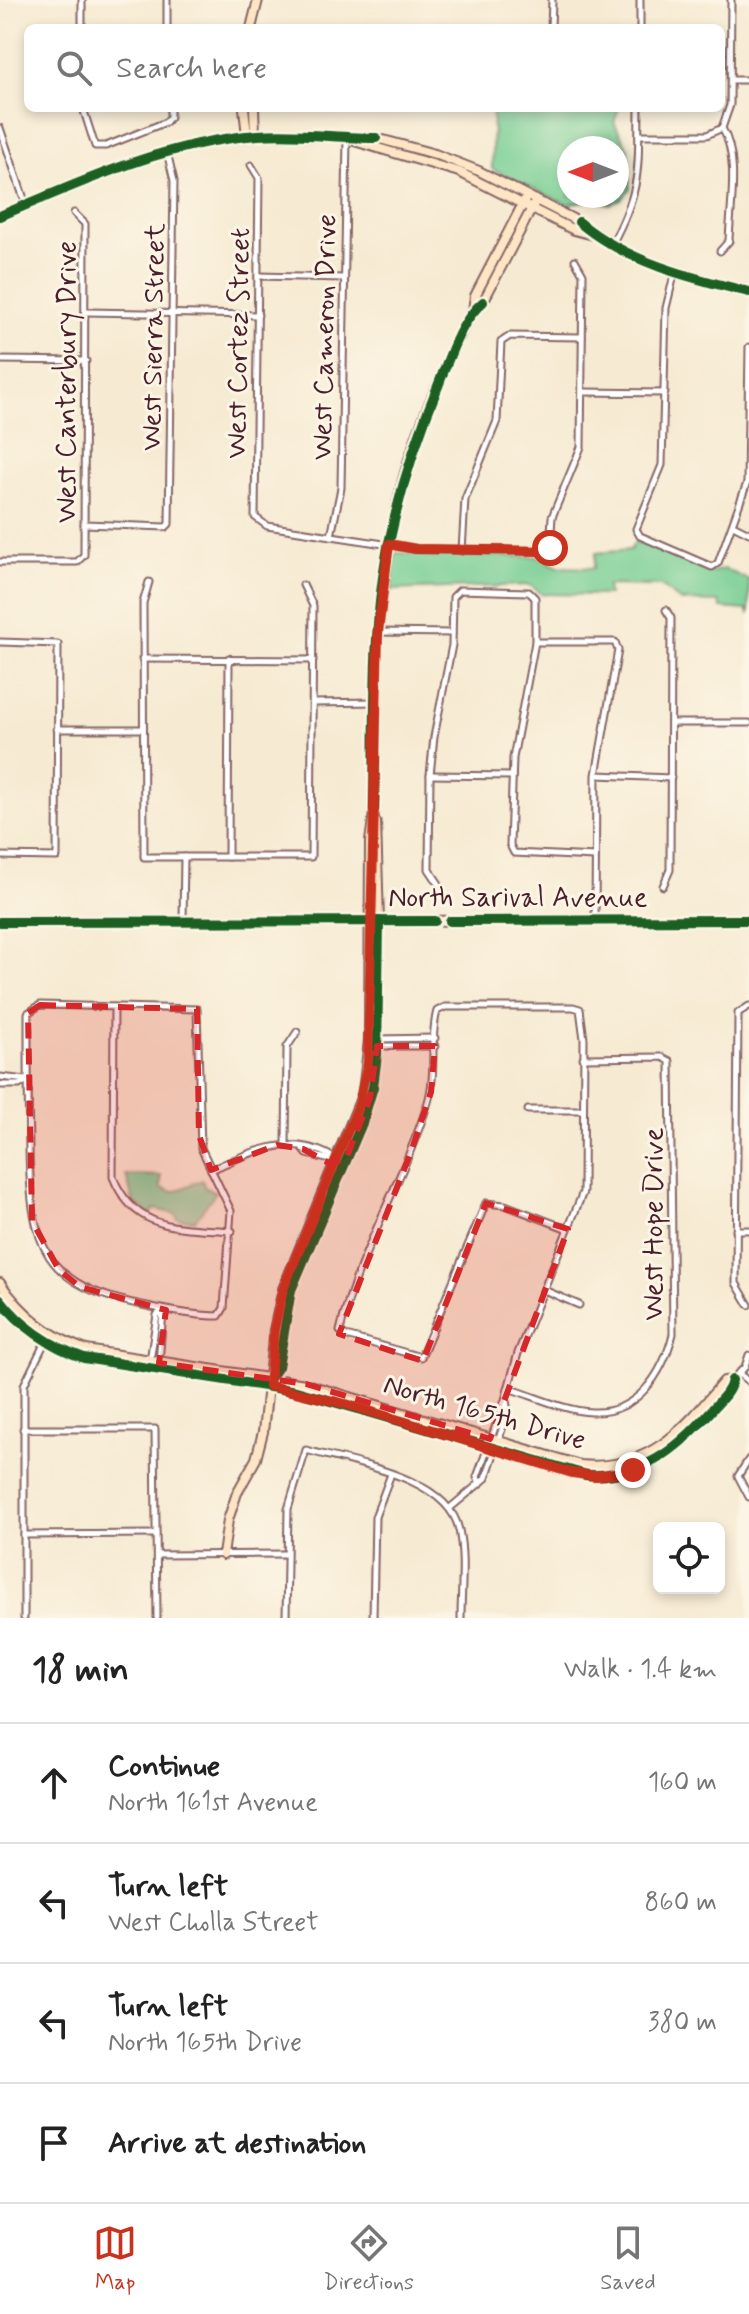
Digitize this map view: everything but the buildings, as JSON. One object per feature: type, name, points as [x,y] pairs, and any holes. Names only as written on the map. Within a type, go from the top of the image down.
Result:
[{"type":"street","points":[[82,0],[82,24]]},
{"type":"street","points":[[167,0],[167,24]]},
{"type":"street","points":[[252,24],[258,0]]},
{"type":"street","points":[[551,24],[552,0]]},
{"type":"street","points":[[640,0],[640,24]]},
{"type":"street","points":[[639,135],[707,135],[722,128],[730,105],[732,80],[731,0]]},
{"type":"street","points":[[732,80],[749,80]]},
{"type":"street","points":[[84,112],[95,146],[106,146],[170,117],[170,112]]},
{"type":"street","points":[[245,112],[251,136]]},
{"type":"street","points":[[251,136],[254,112]]},
{"type":"street","points":[[612,244],[633,205],[638,182],[639,112]]},
{"type":"street","points":[[0,128],[26,205]]},
{"type":"street","points":[[720,251],[729,241],[731,173],[730,140],[722,128]]},
{"type":"street","points":[[0,216],[167,151],[251,136],[347,138],[426,160],[530,202],[574,230],[594,235],[675,271],[749,292]]},
{"type":"street","name":"West Cameron Drive","points":[[331,536],[341,488],[347,138]]},
{"type":"street","name":"West Sierra Street","points":[[84,524],[169,524],[174,181],[167,151]]},
{"type":"street","name":"West Cortez Street","points":[[251,165],[259,178],[255,517],[259,523],[331,536]]},
{"type":"street","points":[[223,1555],[237,1493],[256,1459],[270,1381],[278,1367],[291,1290],[363,1093],[373,1043],[374,921],[379,842],[374,813],[378,632],[389,544],[413,445],[473,310],[483,302],[530,202]]},
{"type":"street","name":"West Canterbury Drive","points":[[0,562],[77,562],[84,555],[85,224],[74,213]]},
{"type":"street","points":[[331,536],[462,551],[544,551],[550,548],[552,517],[581,447],[583,274],[575,260]]},
{"type":"street","points":[[675,271],[666,308],[662,465],[636,529],[640,536],[712,567],[718,563],[747,483],[749,347]]},
{"type":"street","points":[[258,276],[344,278]]},
{"type":"street","points":[[86,312],[258,315]]},
{"type":"street","points":[[462,551],[465,499],[497,421],[501,342],[505,338],[582,337]]},
{"type":"street","points":[[0,360],[86,361]]},
{"type":"street","points":[[583,392],[665,393]]},
{"type":"street","points":[[733,525],[749,533]]},
{"type":"street","points":[[149,582],[143,603],[144,857],[311,857],[313,606],[303,585]]},
{"type":"street","points":[[439,884],[429,869],[430,775],[452,633],[453,597],[460,590],[529,592],[535,598],[535,642],[512,776],[510,845],[514,853],[595,857]]},
{"type":"street","points":[[663,886],[670,870],[673,723],[671,618],[666,610]]},
{"type":"street","points":[[378,632],[452,633]]},
{"type":"street","points":[[0,642],[58,644],[57,857],[0,856]]},
{"type":"street","points":[[535,642],[615,642],[618,650],[596,775],[595,921]]},
{"type":"street","points":[[228,857],[229,658]]},
{"type":"street","points":[[142,659],[313,660]]},
{"type":"street","points":[[313,703],[376,702]]},
{"type":"street","points":[[673,723],[749,723]]},
{"type":"street","points":[[57,729],[143,729]]},
{"type":"street","points":[[430,775],[512,776]]},
{"type":"street","points":[[596,775],[671,778]]},
{"type":"street","points":[[183,922],[184,857]]},
{"type":"street","name":"North Sarival Avenue","points":[[0,922],[749,920]]},
{"type":"street","points":[[749,1006],[738,1013],[736,1230],[736,1283],[749,1305]]},
{"type":"street","points":[[114,1007],[113,1177],[128,1207],[152,1221],[232,1231]]},
{"type":"street","points":[[114,1007],[197,1009],[199,1135],[211,1170],[231,1211],[232,1231],[224,1308],[219,1316],[163,1310],[104,1298],[80,1287],[59,1270],[41,1243],[32,1221],[28,1013],[33,1008],[114,1007]]},
{"type":"street","points":[[450,1508],[480,1484],[477,1477],[508,1411],[505,1400],[518,1353],[583,1192],[583,1058],[580,1009],[445,1007],[437,1011],[431,1092],[415,1140],[356,1279],[340,1331],[346,1336],[421,1357],[486,1203],[505,1205],[568,1229]]},
{"type":"street","points":[[286,1146],[287,1047],[297,1032]]},
{"type":"street","points":[[373,1043],[435,1042]]},
{"type":"street","name":"West Hope Drive","points":[[508,1388],[589,1412],[613,1411],[653,1382],[667,1358],[673,1334],[670,1061],[662,1057],[583,1058]]},
{"type":"street","points":[[0,1077],[28,1080]]},
{"type":"street","points":[[0,1085],[19,1085],[28,1080]]},
{"type":"street","points":[[528,1110],[583,1110]]},
{"type":"street","points":[[211,1170],[260,1148],[286,1146],[303,1149],[318,1159],[339,1163]]},
{"type":"street","points":[[736,1230],[749,1230]]},
{"type":"street","points":[[0,1283],[15,1309]]},
{"type":"street","points":[[544,1290],[579,1305]]},
{"type":"street","points":[[0,1299],[15,1309]]},
{"type":"street","name":"North 165th Drive","points":[[15,1309],[48,1337],[84,1358],[112,1364],[154,1366],[270,1381],[493,1444],[580,1465],[625,1463],[664,1446],[685,1429],[724,1381],[735,1376]]},
{"type":"street","points":[[154,1366],[163,1310]]},
{"type":"street","points":[[24,1618],[24,1385],[48,1337]]},
{"type":"street","name":"North 165th Drive","points":[[48,1337],[86,1350],[154,1366]]},
{"type":"street","points":[[749,1355],[747,1366],[735,1376],[749,1382]]},
{"type":"street","points":[[23,1429],[155,1429],[157,1618]]},
{"type":"street","points":[[286,1618],[288,1509],[306,1450],[391,1474],[442,1497],[459,1529],[461,1618]]},
{"type":"street","points":[[749,1459],[738,1476],[749,1497]]},
{"type":"street","points":[[373,1618],[374,1526],[391,1474]]},
{"type":"street","points":[[24,1535],[156,1534]]},
{"type":"street","points":[[157,1555],[286,1554]]},
{"type":"highlighted area","points":[[40,1005],[197,1009],[199,1135],[211,1170],[277,1145],[303,1149],[329,1163],[346,1159],[370,1098],[377,1046],[435,1046],[431,1092],[411,1152],[339,1334],[423,1361],[486,1203],[568,1229],[490,1439],[306,1384],[159,1363],[166,1310],[80,1287],[59,1270],[32,1221],[28,1013]]},
{"type":"green space","points":[[493,112],[618,112],[614,122],[621,136],[557,136],[557,200],[492,169]]},
{"type":"green space","points":[[636,541],[712,572],[724,569],[749,580],[749,615],[747,610],[721,608],[719,602],[681,601],[661,586],[607,585],[608,595],[542,594],[530,585],[392,590],[395,553],[539,557],[558,567],[594,568],[596,553],[630,550]]},
{"type":"green space","points":[[126,1175],[161,1176],[161,1188],[173,1192],[202,1180],[205,1188],[216,1192],[195,1220],[178,1219],[176,1214],[155,1209],[150,1215],[133,1201]]},
{"type":"cycle path","points":[[0,216],[126,165],[158,154],[224,139],[273,134],[376,138]]},
{"type":"cycle path","points":[[579,222],[597,236],[638,258],[682,274],[749,292]]},
{"type":"cycle path","points":[[374,809],[377,642],[389,543],[417,441],[452,349],[468,318],[483,302]]},
{"type":"cycle path","points":[[450,921],[749,920]]},
{"type":"cycle path","points":[[271,1377],[278,1367],[291,1290],[362,1123],[373,1087],[377,1055],[379,921]]},
{"type":"cycle path","points":[[0,922],[435,921]]},
{"type":"cycle path","points":[[0,1299],[38,1335],[84,1358],[296,1391],[586,1475],[624,1472],[656,1459],[698,1425],[727,1393],[732,1380]]},
{"type":"route","points":[[550,548],[544,551],[462,551],[389,544],[378,632],[374,813],[370,841],[368,1062],[363,1093],[353,1121],[294,1256],[283,1289],[274,1330],[269,1386],[346,1404],[572,1473],[596,1476],[633,1470]]}]
